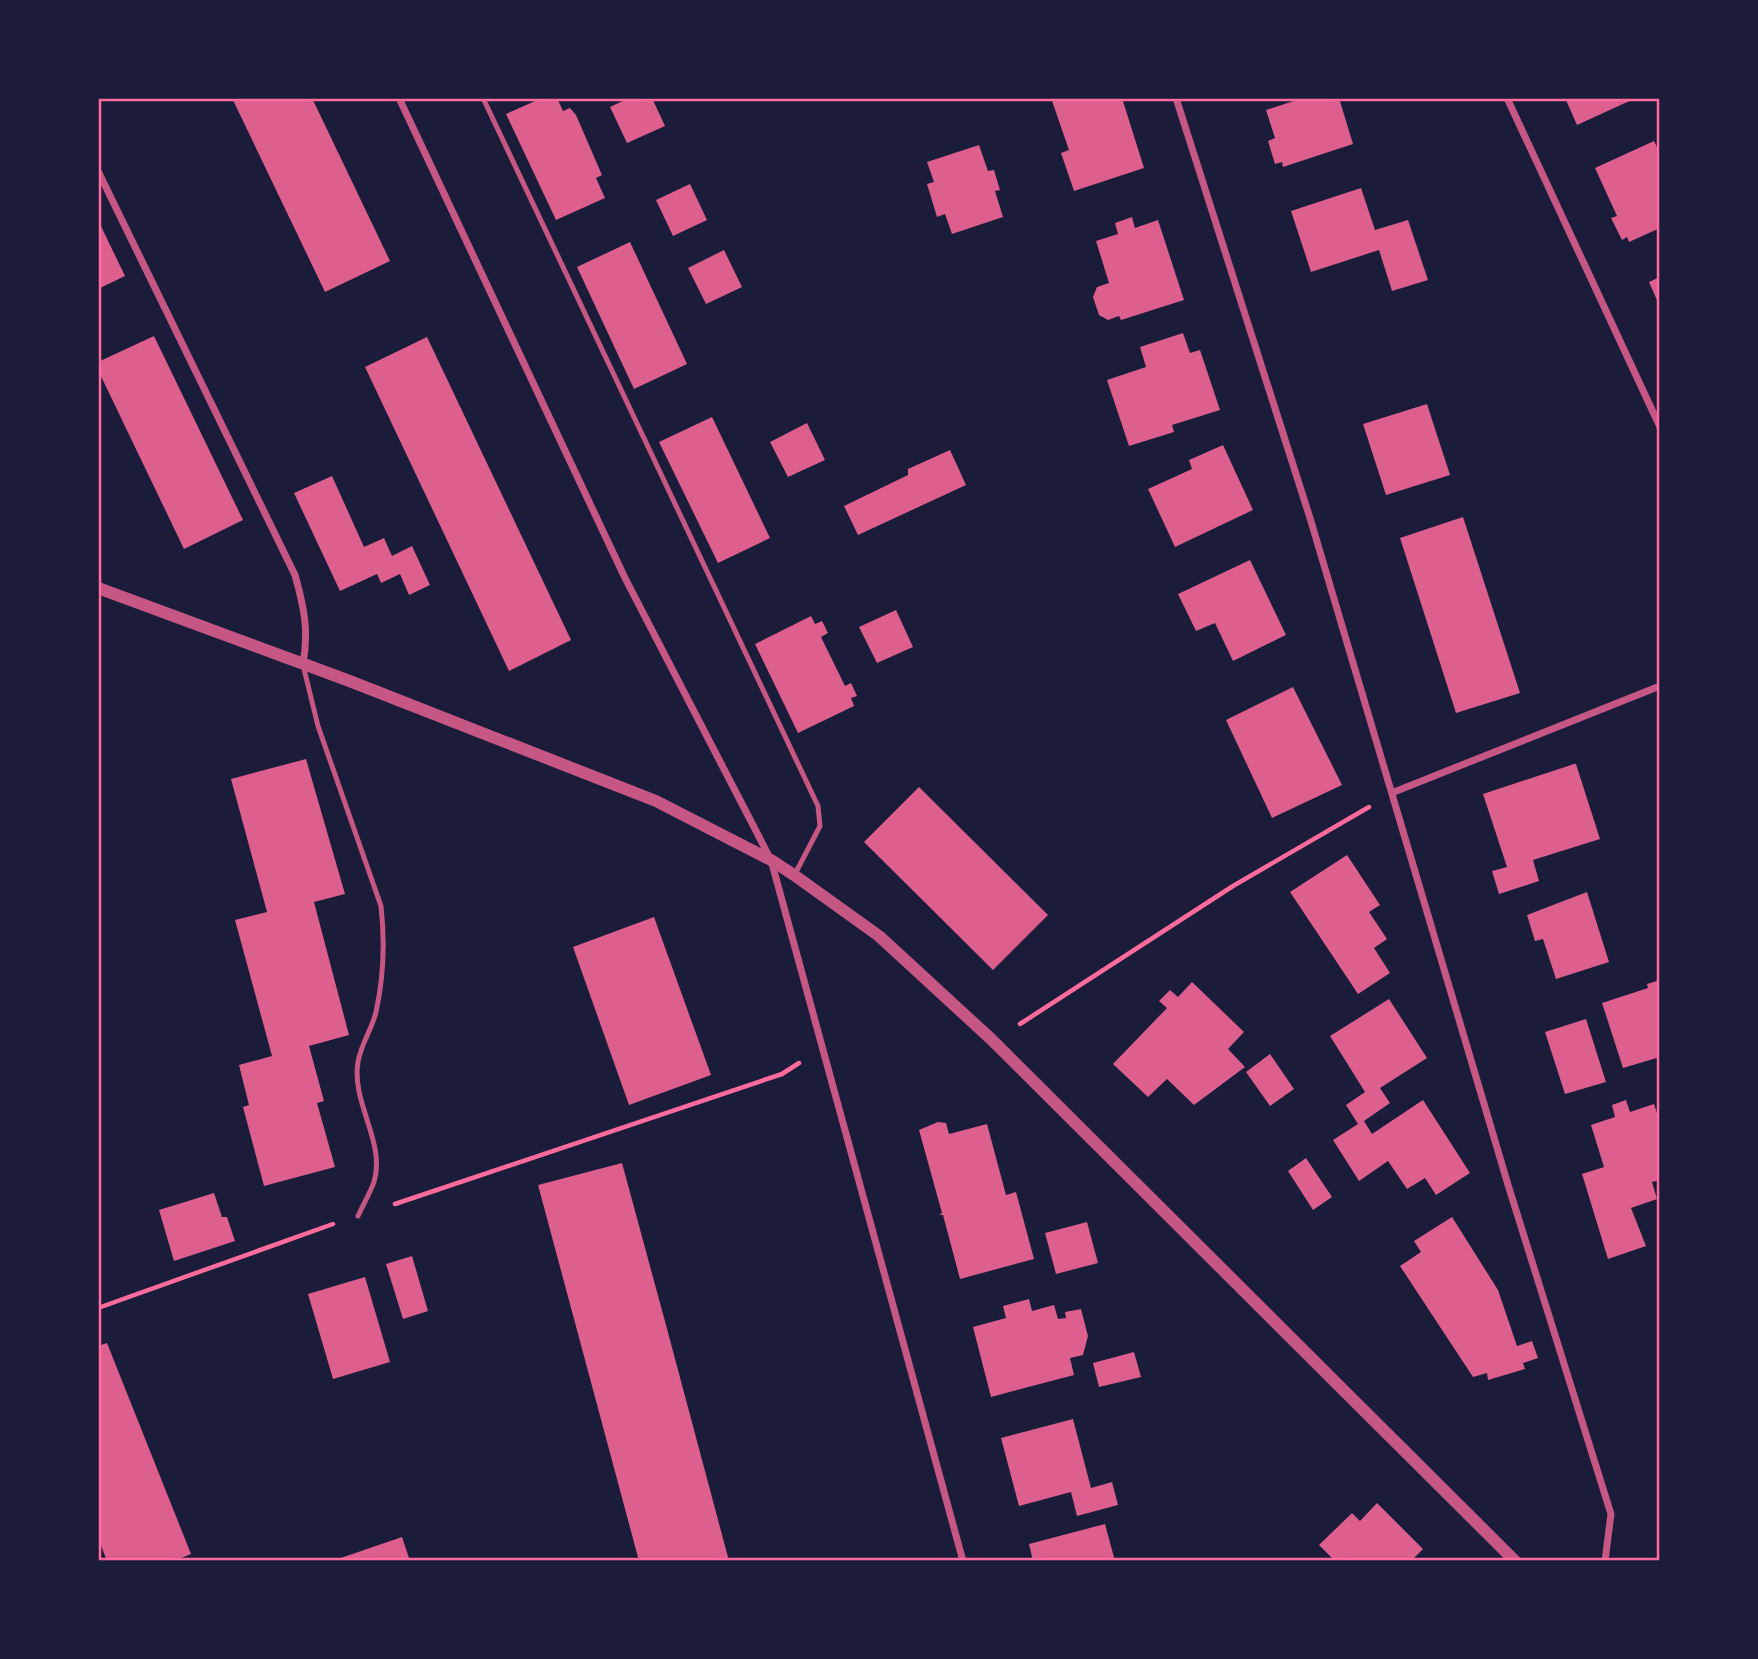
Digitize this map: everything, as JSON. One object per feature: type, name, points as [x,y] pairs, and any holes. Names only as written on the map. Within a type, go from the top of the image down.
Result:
[{"type":"street","points":[[399,98],[625,578],[771,860],[963,1561]]},
{"type":"street","points":[[1176,98],[1394,792],[1509,1188],[1611,1514],[1605,1561]]},
{"type":"street","points":[[1507,98],[1660,428]]},
{"type":"street","points":[[98,171],[295,575],[306,615],[307,643],[303,665]]},
{"type":"street","points":[[98,588],[656,801],[771,860],[794,875],[879,936],[991,1039],[1516,1561]]},
{"type":"street","points":[[1394,792],[1660,686]]},
{"type":"lane","points":[[483,98],[818,806],[820,826],[794,875]]},
{"type":"lane","points":[[303,665],[318,726],[381,905],[384,966],[375,1014],[358,1063],[358,1093],[376,1153],[374,1181],[358,1216]]},
{"type":"path","points":[[991,1039],[1034,1018],[1233,886],[1394,792]]},
{"type":"path","points":[[98,1308],[358,1216],[782,1074]]},
{"type":"building","points":[[232,98],[312,98],[390,261],[325,292]]},
{"type":"building","points":[[542,98],[557,98],[563,111],[570,108],[576,115],[602,175],[596,178],[605,198],[556,220],[506,114]]},
{"type":"building","points":[[629,98],[652,98],[665,126],[627,143],[610,107]]},
{"type":"building","points":[[1051,98],[1122,98],[1144,168],[1074,191],[1061,153],[1069,150]]},
{"type":"building","points":[[1303,98],[1339,98],[1353,144],[1283,167],[1282,162],[1275,164],[1268,141],[1275,138],[1266,110]]},
{"type":"building","points":[[1565,98],[1636,98],[1577,125]]},
{"type":"building","points":[[1654,141],[1660,153],[1660,228],[1629,242],[1627,237],[1622,240],[1611,218],[1617,216],[1595,168]]},
{"type":"building","points":[[979,145],[988,171],[994,170],[1000,190],[995,191],[1003,217],[952,234],[945,214],[937,217],[927,184],[934,182],[927,162]]},
{"type":"building","points":[[690,184],[707,220],[673,236],[656,200]]},
{"type":"building","points":[[1361,188],[1375,230],[1408,220],[1428,280],[1392,291],[1379,250],[1311,272],[1291,211]]},
{"type":"building","points":[[1132,217],[1135,228],[1158,220],[1184,300],[1121,320],[1119,316],[1108,320],[1099,315],[1093,297],[1097,287],[1109,283],[1096,241],[1118,234],[1115,223]]},
{"type":"building","points":[[98,220],[125,276],[98,289]]},
{"type":"building","points":[[630,242],[687,364],[634,389],[577,267]]},
{"type":"building","points":[[724,250],[742,287],[706,304],[688,268]]},
{"type":"building","points":[[1660,277],[1660,307],[1649,282]]},
{"type":"building","points":[[1183,333],[1190,353],[1200,350],[1220,410],[1172,425],[1174,432],[1129,446],[1107,380],[1146,367],[1140,347]]},
{"type":"building","points":[[154,336],[243,520],[184,549],[98,370],[98,362]]},
{"type":"building","points":[[427,337],[571,640],[509,671],[365,367]]},
{"type":"building","points":[[1427,404],[1450,475],[1386,495],[1363,424]]},
{"type":"building","points":[[712,417],[770,538],[718,563],[659,442]]},
{"type":"building","points":[[807,423],[825,460],[788,477],[770,442]]},
{"type":"building","points":[[1223,445],[1253,510],[1175,547],[1148,489],[1192,469],[1189,460]]},
{"type":"building","points":[[950,450],[966,485],[858,535],[844,506],[908,475],[908,469]]},
{"type":"building","points":[[332,476],[364,547],[384,538],[392,556],[412,546],[430,585],[409,595],[400,574],[381,583],[377,574],[340,591],[294,493]]},
{"type":"building","points":[[1463,517],[1520,693],[1456,713],[1400,538]]},
{"type":"building","points":[[1250,560],[1286,635],[1233,661],[1215,623],[1196,631],[1178,594]]},
{"type":"building","points":[[896,610],[913,647],[877,663],[859,627]]},
{"type":"building","points":[[811,616],[815,624],[822,621],[828,633],[821,637],[845,686],[851,683],[857,696],[851,698],[854,706],[798,733],[755,644]]},
{"type":"building","points":[[1293,687],[1342,785],[1272,818],[1226,720]]},
{"type":"building","points":[[306,759],[345,894],[314,902],[349,1035],[309,1046],[324,1101],[317,1103],[335,1167],[264,1186],[243,1107],[249,1105],[239,1065],[272,1056],[235,920],[267,912],[231,779]]},
{"type":"building","points":[[1574,764],[1600,839],[1533,860],[1539,881],[1499,894],[1492,871],[1507,867],[1483,794]]},
{"type":"building","points":[[919,787],[1048,915],[993,970],[864,842]]},
{"type":"building","points":[[1347,855],[1380,905],[1369,912],[1387,939],[1374,948],[1390,973],[1358,994],[1290,892]]},
{"type":"building","points":[[1587,892],[1609,962],[1556,979],[1543,939],[1535,941],[1527,915]]},
{"type":"building","points":[[654,917],[711,1075],[629,1105],[573,947]]},
{"type":"building","points":[[1660,980],[1660,1057],[1623,1068],[1602,1003],[1648,988],[1647,984]]},
{"type":"building","points":[[1192,982],[1244,1032],[1228,1049],[1245,1067],[1194,1105],[1167,1079],[1148,1097],[1113,1064],[1167,1008],[1159,1001],[1170,990],[1178,997]]},
{"type":"building","points":[[1389,999],[1427,1058],[1380,1088],[1390,1103],[1364,1121],[1372,1134],[1423,1100],[1470,1173],[1436,1195],[1425,1178],[1407,1189],[1388,1161],[1359,1181],[1333,1140],[1358,1124],[1346,1105],[1365,1092],[1330,1036]]},
{"type":"building","points":[[1586,1019],[1606,1082],[1565,1094],[1545,1032]]},
{"type":"building","points":[[1270,1054],[1294,1089],[1270,1106],[1246,1072]]},
{"type":"building","points":[[1626,1100],[1630,1112],[1654,1104],[1660,1122],[1660,1180],[1652,1182],[1657,1199],[1631,1208],[1646,1246],[1608,1259],[1582,1174],[1604,1167],[1591,1125],[1615,1117],[1612,1105]]},
{"type":"building","points":[[938,1122],[946,1123],[949,1134],[987,1124],[1006,1195],[1016,1192],[1034,1259],[960,1279],[943,1215],[939,1215],[942,1213],[919,1130]]},
{"type":"building","points":[[1306,1158],[1332,1197],[1313,1210],[1288,1171]]},
{"type":"building","points":[[622,1163],[729,1561],[639,1561],[538,1185]]},
{"type":"building","points":[[214,1193],[222,1217],[227,1217],[235,1241],[174,1261],[159,1210]]},
{"type":"building","points":[[1452,1217],[1498,1290],[1517,1346],[1532,1341],[1538,1358],[1523,1363],[1525,1369],[1488,1380],[1487,1373],[1473,1377],[1400,1266],[1421,1252],[1414,1241]]},
{"type":"building","points":[[1087,1222],[1098,1263],[1056,1274],[1045,1233]]},
{"type":"building","points":[[412,1256],[428,1311],[403,1319],[386,1264]]},
{"type":"building","points":[[365,1277],[390,1362],[333,1379],[308,1294]]},
{"type":"building","points":[[1029,1299],[1032,1311],[1054,1305],[1058,1319],[1066,1318],[1065,1312],[1081,1309],[1088,1336],[1083,1355],[1070,1358],[1074,1375],[991,1397],[973,1327],[1006,1318],[1003,1306]]},
{"type":"building","points":[[107,1343],[191,1554],[174,1561],[107,1561],[98,1538],[98,1346]]},
{"type":"building","points":[[1134,1352],[1141,1377],[1099,1387],[1093,1363]]},
{"type":"building","points":[[1073,1419],[1091,1488],[1112,1482],[1118,1505],[1077,1516],[1071,1492],[1019,1506],[1001,1438]]},
{"type":"building","points":[[1377,1503],[1423,1549],[1411,1561],[1335,1561],[1319,1545],[1352,1513],[1360,1521]]},
{"type":"building","points":[[1105,1524],[1115,1561],[1033,1561],[1029,1544]]},
{"type":"building","points":[[402,1537],[410,1561],[332,1561]]}]
